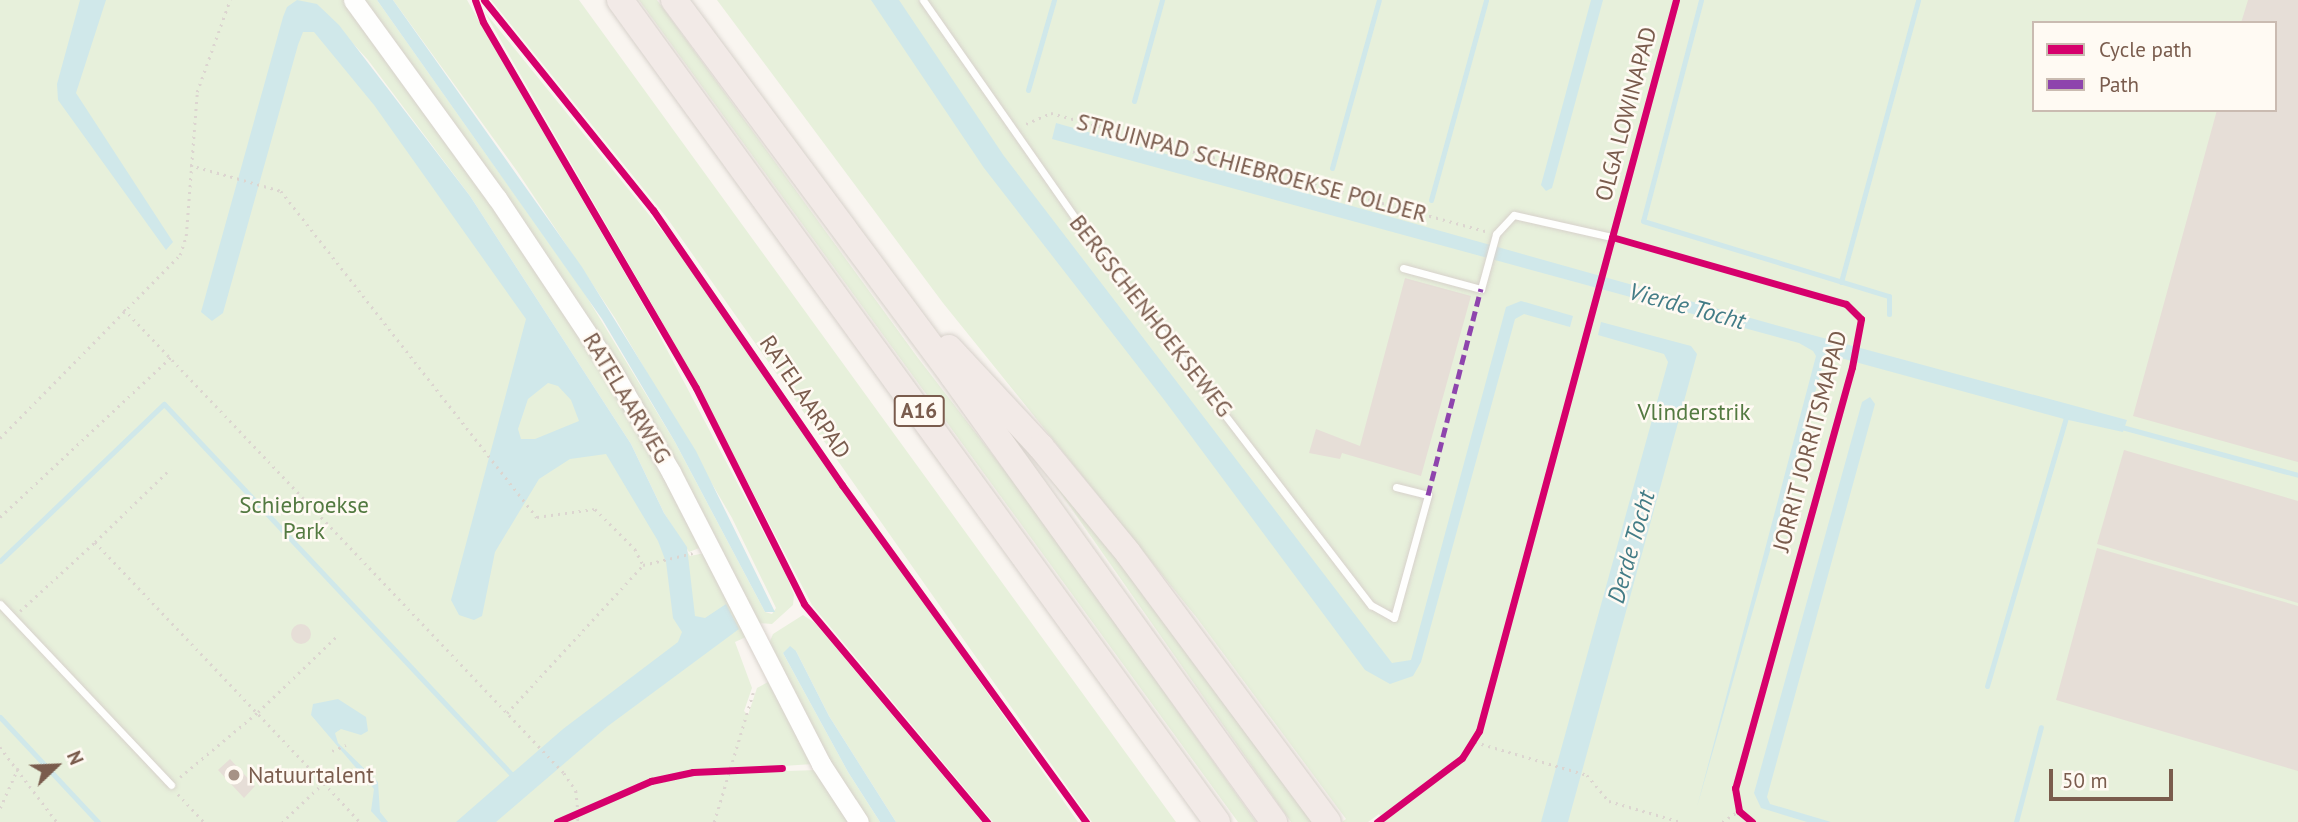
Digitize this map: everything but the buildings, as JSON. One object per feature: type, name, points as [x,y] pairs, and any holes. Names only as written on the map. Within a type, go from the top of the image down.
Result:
[{"type":"highway","name":"A16","points":[[620,0],[1217,822]]},
{"type":"highway","name":"A16","points":[[674,0],[876,276],[962,387],[1274,822]]},
{"type":"highway","name":"A16","points":[[876,276],[976,374],[1041,447],[1128,553],[1328,822]]},
{"type":"street","name":"RATELAARWEG","points":[[353,0],[497,198],[613,372],[694,515],[821,764],[859,822]]},
{"type":"lane","name":"BERGSCHENHOEKSEWEG","points":[[923,0],[1013,133],[1371,605],[1394,618],[1428,495],[1396,487]]},
{"type":"lane","points":[[1404,268],[1481,289],[1496,235],[1506,219],[1522,214],[1612,237]]},
{"type":"lane","points":[[0,604],[170,785]]},
{"type":"path","points":[[0,438],[180,255],[197,92],[230,0]]},
{"type":"path","points":[[190,164],[273,186],[537,517],[595,509],[635,550],[643,565]]},
{"type":"path","points":[[124,309],[564,773],[576,790],[574,813],[579,822]]},
{"type":"path","points":[[0,517],[171,357]]},
{"type":"path","points":[[13,618],[170,469]]},
{"type":"path","points":[[95,541],[360,822]]},
{"type":"path","points":[[508,713],[643,565],[698,552]]},
{"type":"path","points":[[204,822],[170,785],[258,712],[340,634]]},
{"type":"path","points":[[714,822],[726,771],[753,693]]},
{"type":"path","points":[[1468,752],[1479,732]]},
{"type":"path","points":[[1475,742],[1587,775],[1609,801],[1681,822]]},
{"type":"path","points":[[332,751],[346,746]]},
{"type":"path","points":[[0,747],[58,822]]},
{"type":"path","points":[[0,808],[18,768]]},
{"type":"path","points":[[715,771],[737,770]]},
{"type":"path","points":[[282,822],[324,783]]},
{"type":"path","points":[[1735,800],[1745,818]]},
{"type":"path","points":[[574,813],[591,806]]},
{"type":"path","points":[[1722,822],[1739,811]]},
{"type":"green space","name":"Schiebroekse Park","points":[[0,0],[344,0],[486,194],[613,386],[702,547],[689,552],[664,513],[631,444],[470,196],[368,60],[317,4],[464,206],[690,556],[705,553],[746,637],[735,642],[752,688],[744,711],[748,715],[757,688],[768,682],[813,764],[783,766],[787,771],[817,770],[849,822],[0,822]]},
{"type":"green space","points":[[362,0],[377,0],[585,294],[675,442],[765,612],[772,614],[776,608],[732,518],[615,318],[517,171],[393,0],[467,0],[646,310],[787,577],[794,595],[793,605],[772,624],[757,623],[733,574]]},
{"type":"green space","points":[[491,0],[579,0],[1176,822],[1092,822],[667,218]]},
{"type":"green space","points":[[639,0],[657,0],[918,358],[1036,511],[1256,822],[1238,822]]},
{"type":"green space","name":"Vlinderstrik","points":[[717,0],[2298,0],[2298,822],[1385,822],[1379,814],[1368,822],[1342,822],[1346,819],[1197,618],[943,303]]},
{"type":"green space","points":[[484,11],[672,243],[1078,822],[993,822],[812,605],[677,348]]},
{"type":"green space","points":[[1015,428],[1095,521],[1142,594],[1312,822],[1291,822]]},
{"type":"green space","points":[[803,615],[815,623],[982,822],[896,822],[829,716],[796,651],[783,653],[848,772],[880,822],[868,822],[823,751],[768,646],[773,634]]},
{"type":"water","points":[[80,0],[106,0],[76,93],[173,242],[166,250],[58,100],[57,84]]},
{"type":"water","points":[[297,0],[317,4],[339,25],[470,196],[631,444],[664,513],[687,547],[695,616],[705,618],[726,604],[739,629],[608,726],[496,822],[456,822],[563,729],[678,642],[682,632],[673,618],[666,562],[658,541],[606,454],[570,459],[539,479],[495,552],[482,616],[474,620],[459,615],[451,600],[526,319],[374,105],[314,32],[303,32],[298,45],[223,313],[212,321],[201,312],[287,7]],"holes":[[[548,383],[558,386],[571,400],[579,421],[535,439],[521,439],[518,429],[528,399]]]},
{"type":"water","points":[[377,0],[393,0],[582,267],[696,451],[775,612],[765,612],[675,442],[602,319]]},
{"type":"water","points":[[871,0],[899,0],[1004,156],[1392,663],[1411,660],[1506,307],[1521,301],[1573,316],[1570,327],[1524,314],[1515,319],[1421,662],[1413,676],[1390,684],[1365,670],[1165,401],[984,168]]},
{"type":"water","points":[[1591,0],[1603,0],[1552,188],[1546,191],[1541,185]]},
{"type":"water","points":[[1056,123],[1779,326],[2127,420],[2123,432],[2064,419],[1826,354],[1697,807],[1816,356],[1813,351],[1799,343],[1052,139]]},
{"type":"water","name":"Derde Tocht","points":[[1601,322],[1691,346],[1697,354],[1568,822],[1541,822],[1668,362],[1664,354],[1598,335]]},
{"type":"water","points":[[1870,397],[1875,404],[1767,797],[1770,804],[1831,822],[1807,822],[1761,808],[1754,793],[1862,402]]},
{"type":"water","points":[[790,646],[796,651],[829,716],[896,822],[880,822],[848,772],[783,653]]},
{"type":"water","points":[[338,699],[366,717],[368,731],[361,735],[341,729],[335,733],[338,743],[378,782],[380,812],[388,822],[381,822],[371,811],[374,789],[311,715],[313,704]]},
{"type":"waterway","points":[[1028,90],[1054,0]]},
{"type":"waterway","points":[[1134,101],[1162,0]]},
{"type":"waterway","points":[[1332,168],[1379,0]]},
{"type":"waterway","points":[[1431,200],[1486,0]]},
{"type":"waterway","points":[[1701,0],[1643,221],[1889,296],[1889,314]]},
{"type":"waterway","points":[[1841,282],[1918,0]]},
{"type":"waterway","points":[[0,561],[164,404],[514,777]]},
{"type":"waterway","points":[[1987,686],[2067,414]]},
{"type":"waterway","name":"Vierde Tocht","points":[[2118,426],[2298,475]]},
{"type":"waterway","points":[[0,717],[98,822]]},
{"type":"waterway","points":[[2016,822],[2041,727]]},
{"type":"marked path","points":[[1428,495],[1481,289]]},
{"type":"cycle path","points":[[475,0],[483,22],[696,388],[804,604],[987,822]]},
{"type":"cycle path","name":"RATELAARPAD","points":[[484,0],[653,210],[842,485],[1086,822]]},
{"type":"cycle path","name":"OLGA LOWINAPAD","points":[[1377,822],[1462,758],[1479,731],[1676,0]]},
{"type":"cycle path","name":"JORRIT JORRITSMAPAD","points":[[1612,237],[1846,304],[1861,319],[1852,367],[1735,788],[1739,811],[1752,822]]},
{"type":"cycle path","points":[[557,822],[651,781],[693,772],[782,768]]},
{"type":"place","name":"Natuurtalent","points":[[234,775]]}]
